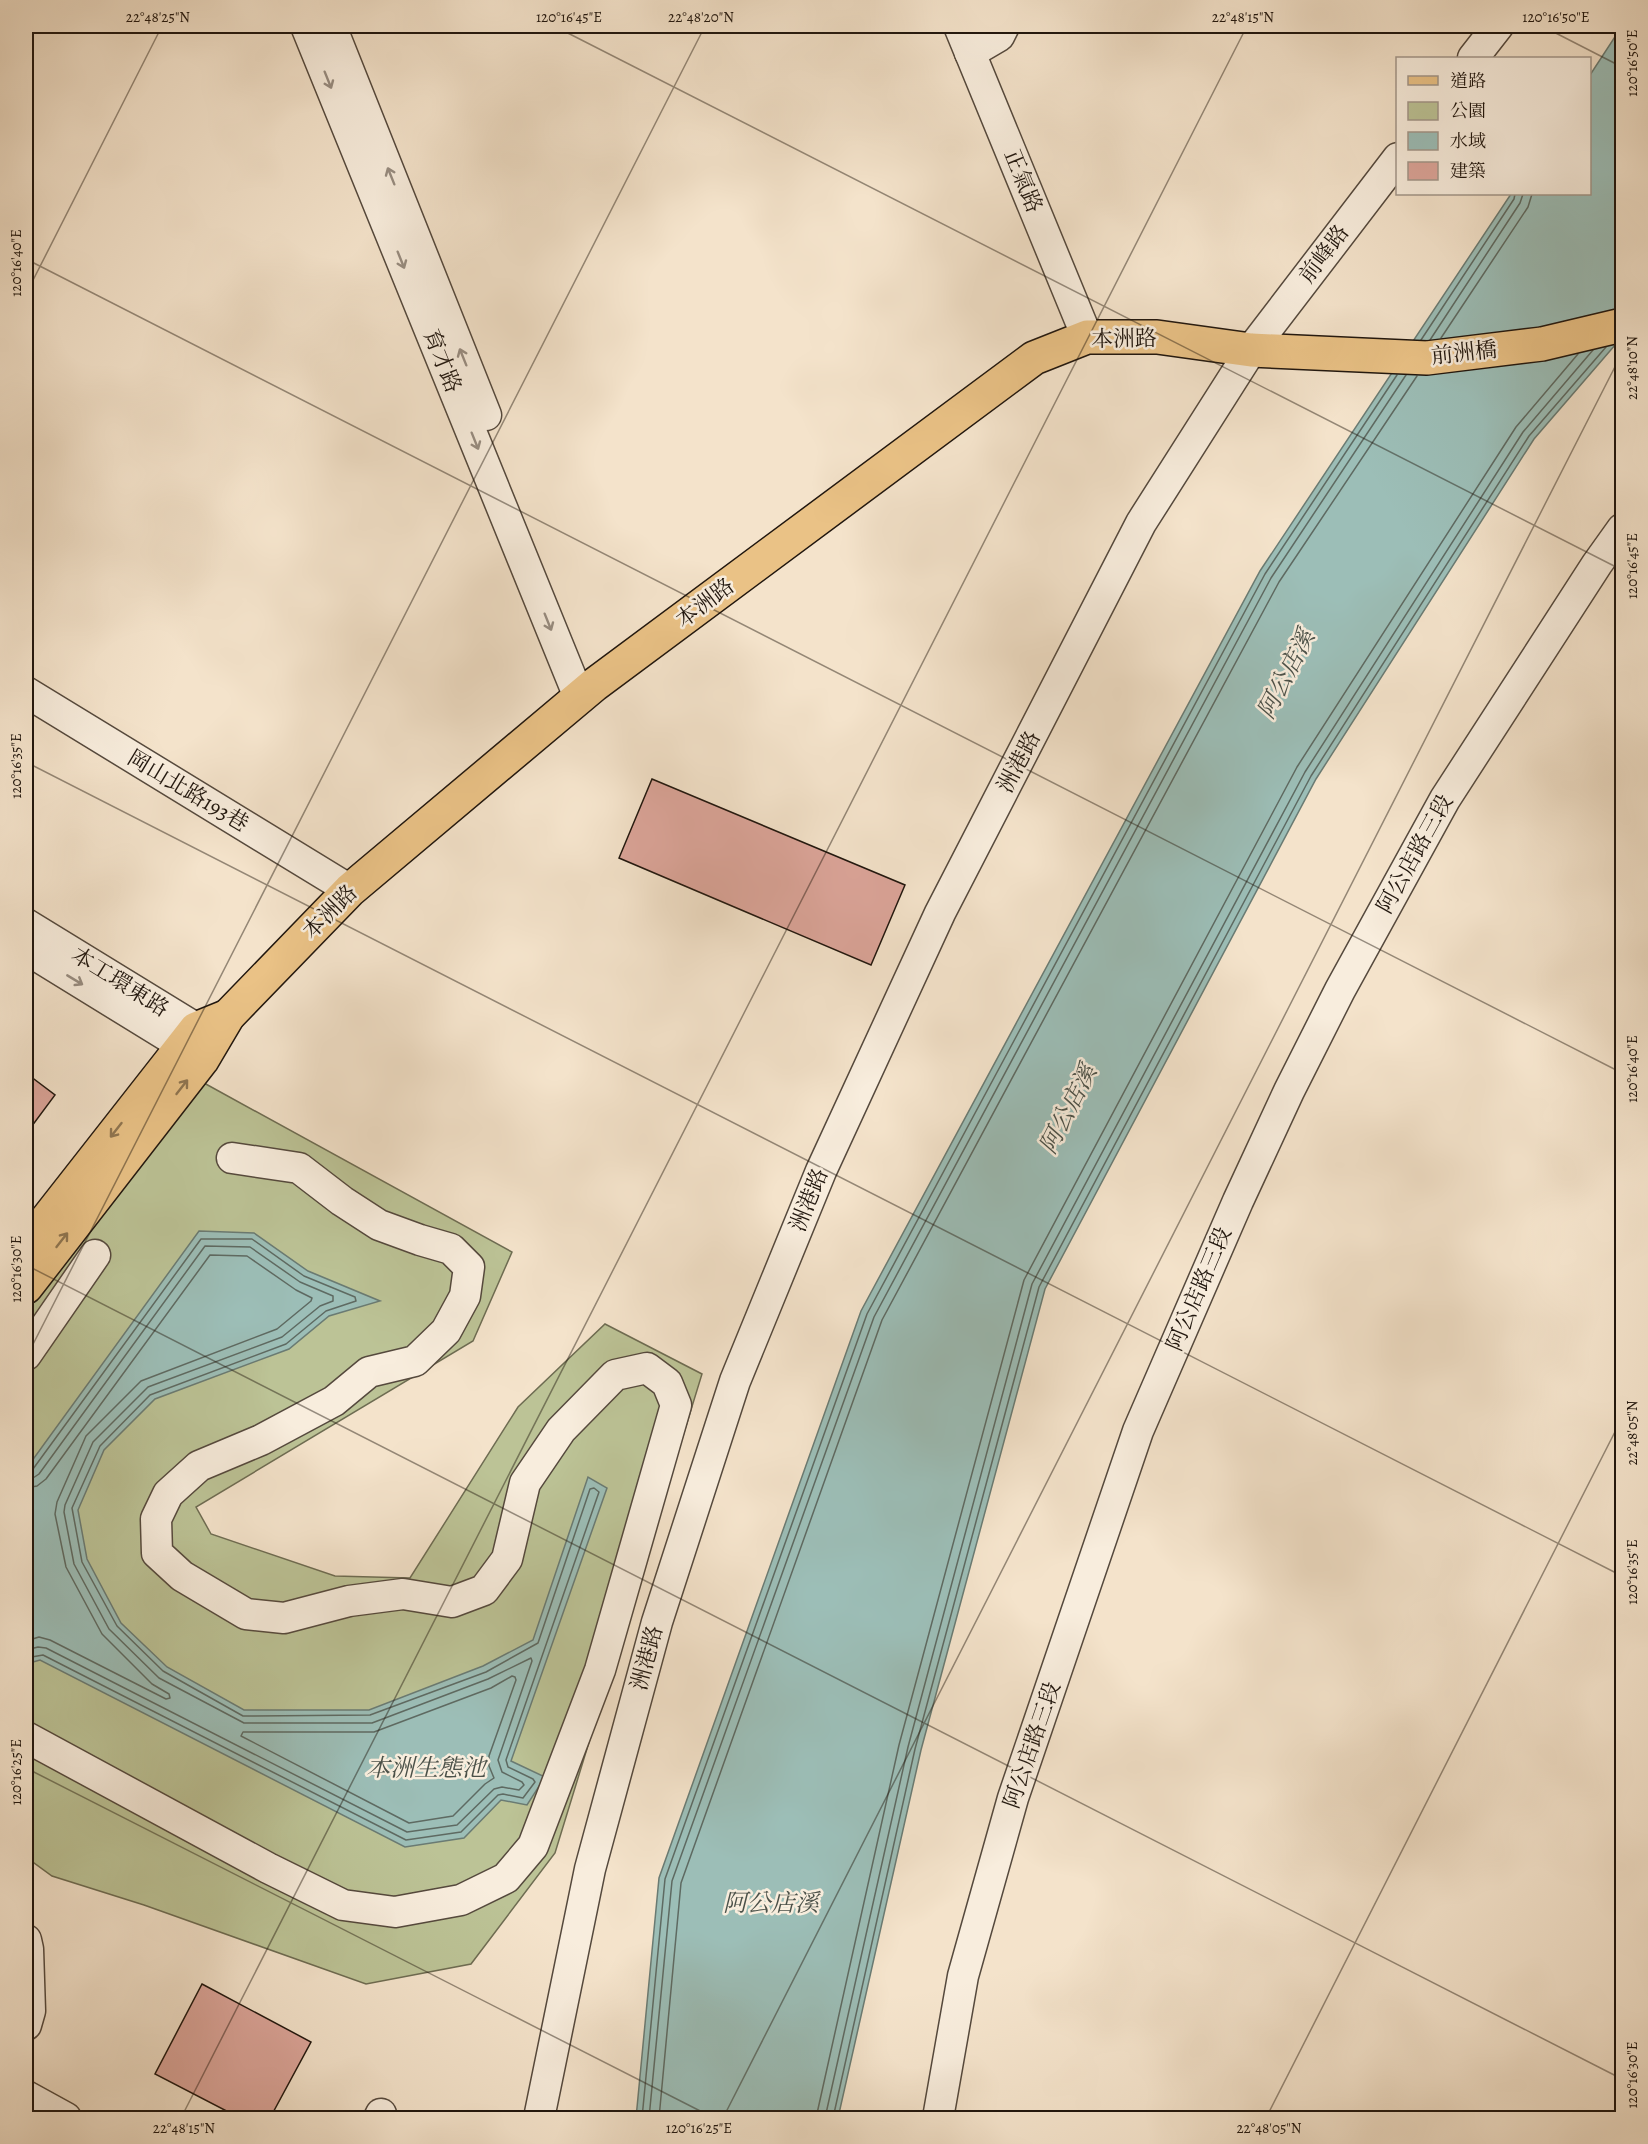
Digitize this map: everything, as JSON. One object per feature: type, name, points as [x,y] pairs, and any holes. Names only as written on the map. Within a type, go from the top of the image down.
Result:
[{"type":"main road","name":"前洲橋","points":[[1251,350],[1427,358],[1542,344],[1623,325]]},
{"type":"main road","name":"本洲路","points":[[26,1246],[205,1038],[350,890],[586,691],[1034,358],[1087,337],[1157,337],[1251,350]]},
{"type":"main road","name":"本洲路","points":[[26,1287],[205,1038]]},
{"type":"street","name":"育才路","points":[[306,26],[586,691]]},
{"type":"street","name":"育才路","points":[[331,26],[586,691]]},
{"type":"street","name":"正氣路","points":[[959,26],[1087,337]]},
{"type":"street","points":[[970,53],[999,36],[1004,26]]},
{"type":"street","points":[[1474,57],[1498,26]]},
{"type":"street","name":"前峰路","points":[[1251,350],[1396,161]]},
{"type":"street","name":"洲港路","points":[[539,2118],[596,1847],[657,1622],[740,1370],[821,1171],[940,913],[1141,523],[1251,350]]},
{"type":"street","name":"阿公店路三段","points":[[938,2118],[963,1976],[1013,1798],[1138,1431],[1238,1201],[1289,1091],[1340,990],[1446,799],[1597,564],[1623,529]]},
{"type":"street","name":"岡山北路193巷","points":[[26,693],[350,890]]},
{"type":"street","name":"本工環東路","points":[[26,924],[205,1038]]},
{"type":"street","name":"本工環東路","points":[[26,950],[205,1038]]},
{"type":"street","points":[[26,1737],[268,1868],[343,1905],[395,1912],[460,1900],[506,1878],[533,1846],[600,1670],[676,1405],[667,1383],[647,1368],[615,1375],[561,1430],[525,1483],[507,1559],[484,1590],[452,1602],[404,1594],[349,1601],[284,1618],[246,1614],[182,1576],[157,1553],[156,1519],[168,1494],[199,1466],[261,1440],[334,1401],[369,1372],[415,1361],[446,1331],[465,1296],[469,1267],[452,1249],[379,1225],[342,1201],[299,1168],[232,1158]]},
{"type":"street","points":[[26,1355],[95,1255]]},
{"type":"street","points":[[26,1940],[30,2011],[26,2025]]},
{"type":"street","points":[[26,2096],[64,2118]]},
{"type":"green space","points":[[204,1083],[512,1252],[473,1341],[196,1507],[211,1534],[335,1576],[410,1578],[518,1407],[605,1324],[702,1374],[555,1853],[471,1964],[366,1984],[144,1905],[52,1876],[26,1857],[26,1312]]},
{"type":"water","name":"阿公店溪","points":[[1622,26],[1622,337],[1534,439],[1316,779],[1045,1289],[921,1750],[838,2118],[636,2118],[659,1878],[861,1311],[1260,571],[1510,195],[1591,195],[1591,73]]},
{"type":"water","name":"本洲生態池","points":[[199,1231],[254,1233],[308,1271],[380,1301],[329,1316],[289,1349],[155,1399],[104,1450],[78,1510],[87,1559],[121,1623],[167,1667],[244,1710],[369,1710],[483,1666],[533,1640],[588,1477],[607,1488],[511,1761],[545,1777],[527,1805],[501,1800],[464,1838],[405,1847],[40,1660],[26,1664],[26,1469]]},
{"type":"building","points":[[652,779],[905,885],[871,965],[619,858]]},
{"type":"building","points":[[26,1073],[55,1095],[26,1134]]},
{"type":"building","points":[[202,1984],[311,2042],[270,2118],[240,2118],[155,2074]]}]
